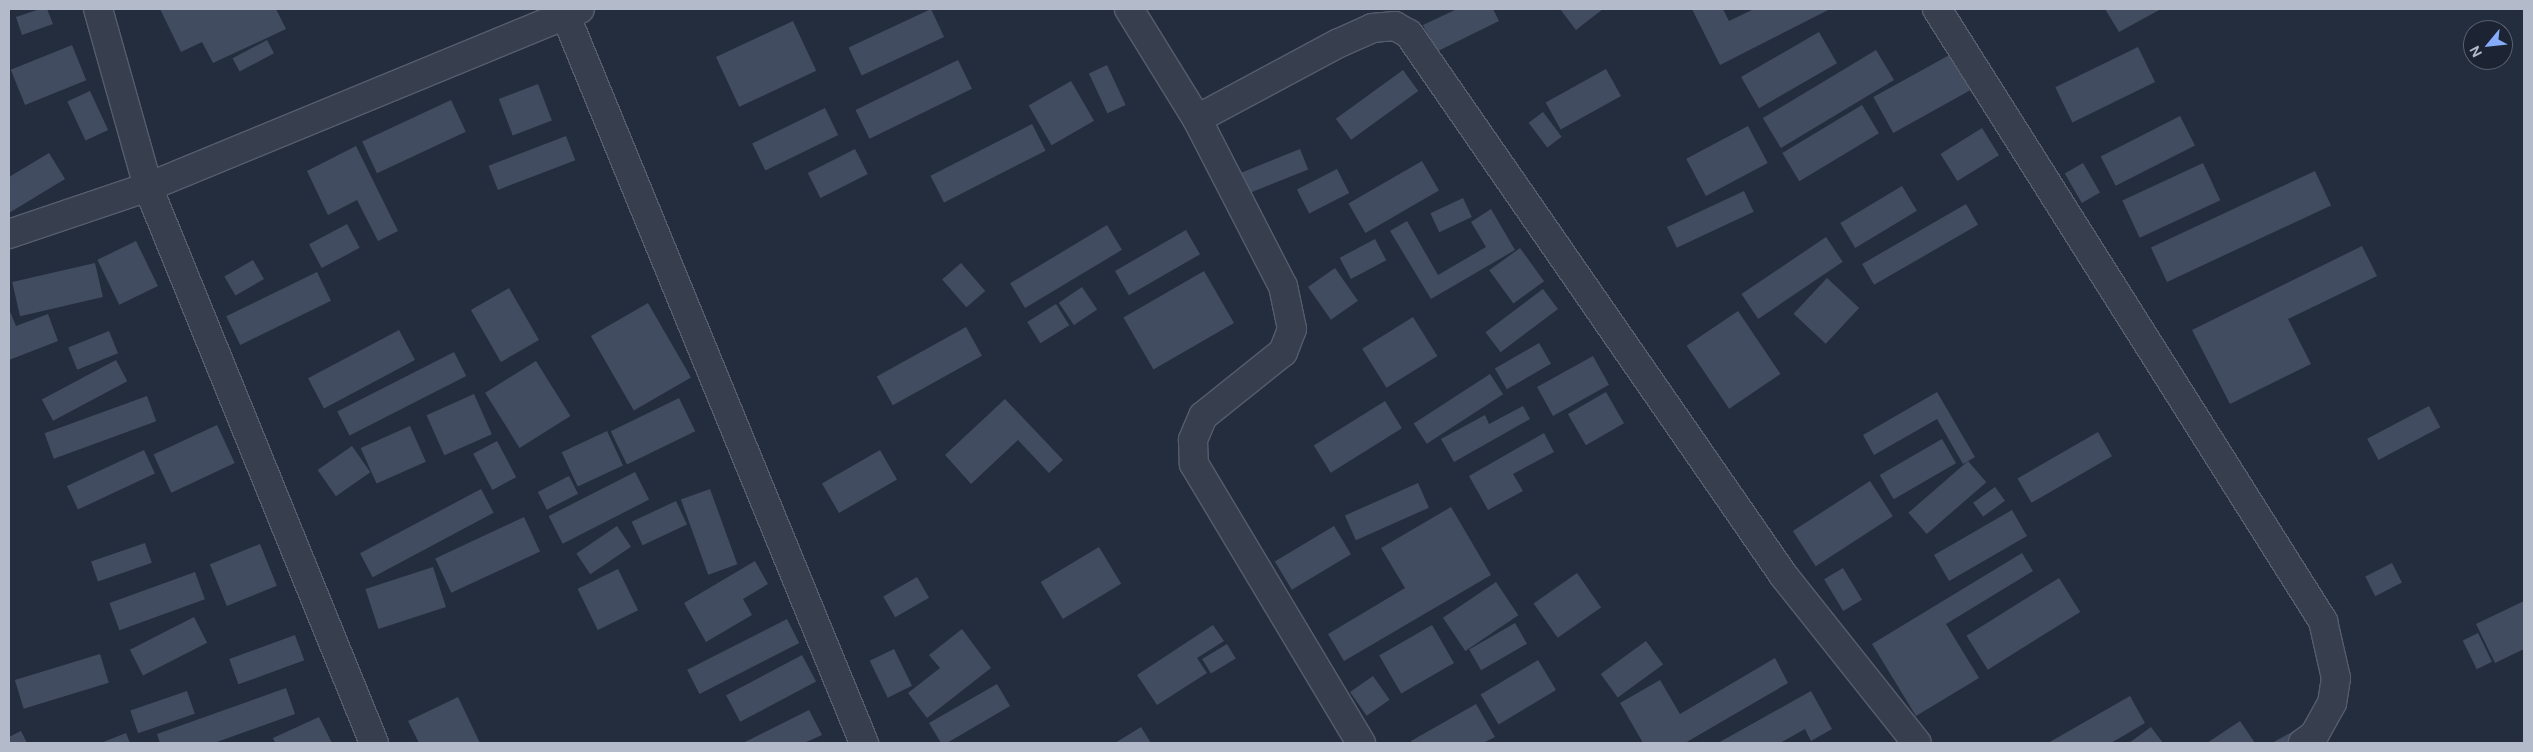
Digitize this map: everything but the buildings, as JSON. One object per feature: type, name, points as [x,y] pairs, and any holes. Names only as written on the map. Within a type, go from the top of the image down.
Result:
[{"type":"street","points":[[98,9],[148,187],[374,743]]},
{"type":"street","points":[[1129,9],[1196,119],[1283,286],[1292,329],[1283,352],[1203,416],[1193,440],[1194,464],[1361,743]]},
{"type":"street","points":[[1937,9],[2323,621],[2336,678],[2332,703],[2314,735],[2302,743]]},
{"type":"street","points":[[9,234],[148,187],[570,11],[864,743]]},
{"type":"street","points":[[1196,119],[1339,43],[1372,28],[1395,26],[1409,34],[1784,576],[1917,743]]}]
